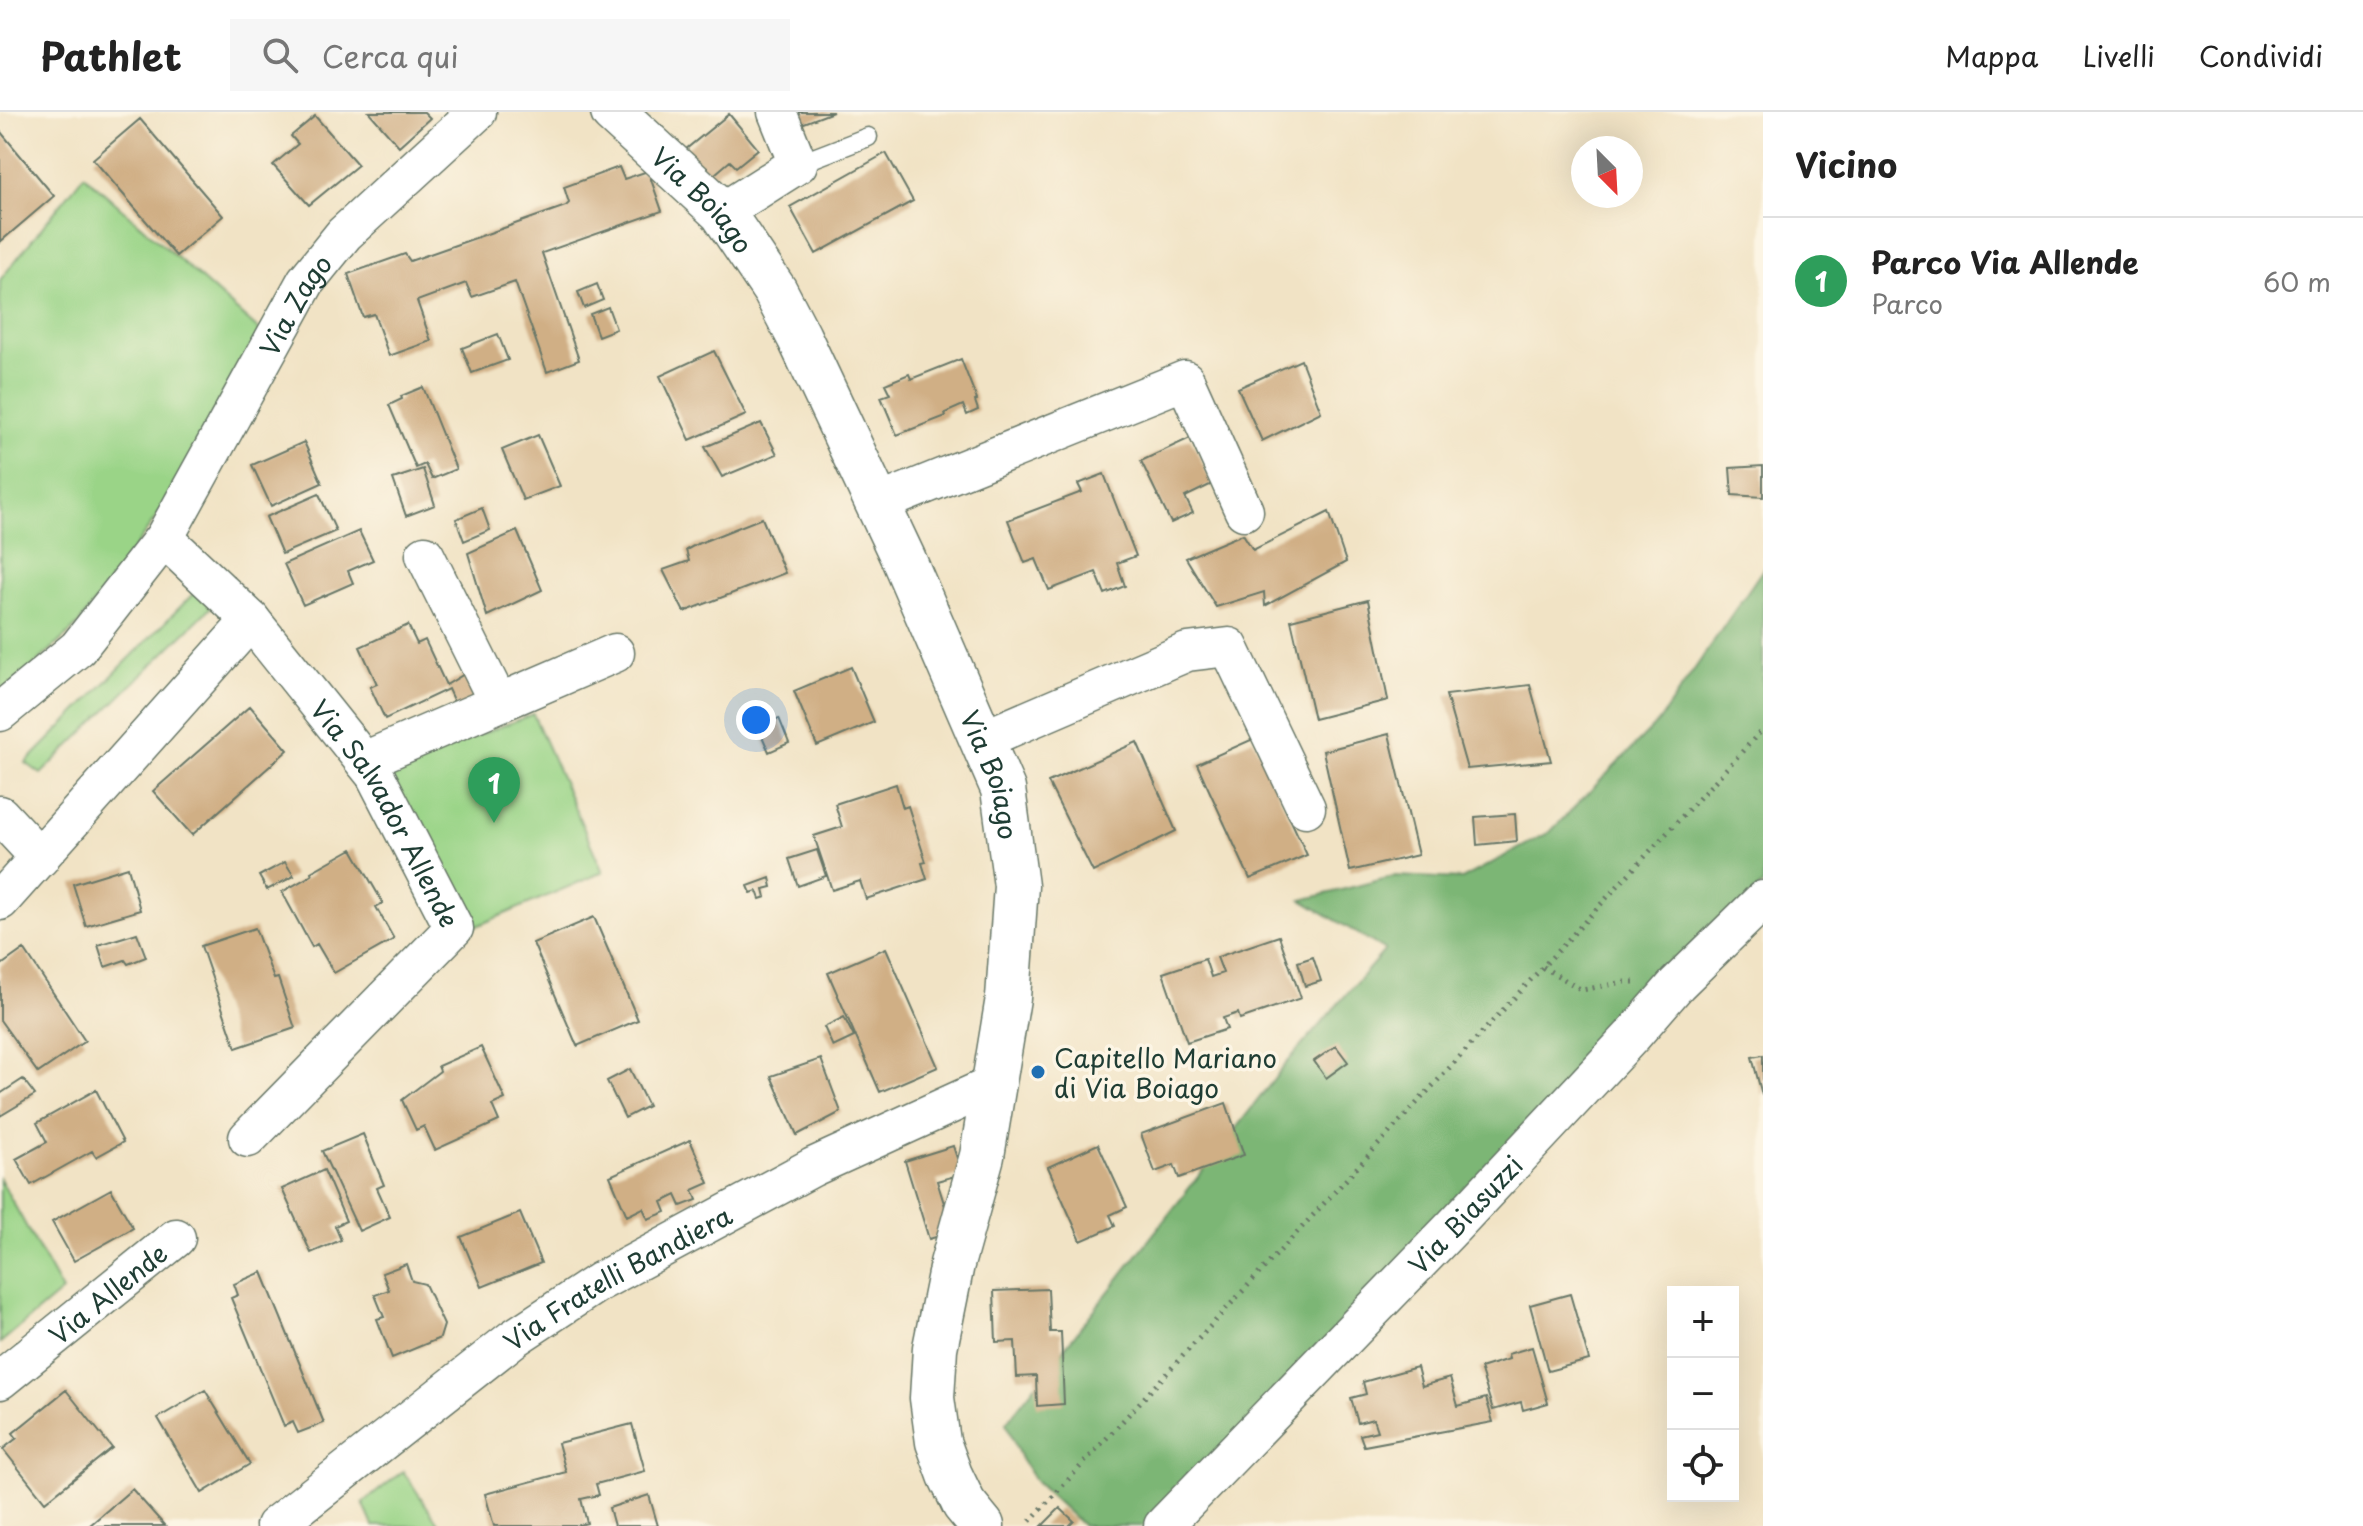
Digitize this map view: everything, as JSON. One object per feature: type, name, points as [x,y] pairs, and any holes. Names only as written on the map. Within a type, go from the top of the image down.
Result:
[{"type":"street","name":"Via Zago","points":[[0,712],[78,648],[164,538],[306,281],[344,234],[477,112]]},
{"type":"street","name":"Via Boiago","points":[[613,112],[722,212],[775,291],[877,504],[1003,789],[1016,886],[1008,998],[982,1156],[952,1264],[935,1348],[932,1398],[938,1442],[950,1475],[964,1504],[982,1526]]},
{"type":"street","points":[[722,212],[798,164],[777,112]]},
{"type":"street","points":[[877,504],[1185,380],[1244,511]]},
{"type":"street","name":"Via Salvador Allende","points":[[164,538],[251,620],[375,775],[454,928],[248,1138]]},
{"type":"street","points":[[425,555],[498,702]]},
{"type":"street","points":[[0,901],[251,620]]},
{"type":"street","points":[[982,740],[1187,652],[1229,647],[1306,808]]},
{"type":"street","points":[[364,761],[615,653]]},
{"type":"street","points":[[0,815],[40,858]]},
{"type":"street","name":"Via Biasuzzi","points":[[1163,1526],[1453,1227],[1677,984],[1763,900]]},
{"type":"street","name":"Via Fratelli Bandiera","points":[[275,1526],[514,1338],[599,1282],[813,1167],[995,1084]]},
{"type":"street","name":"Via Allende","points":[[0,1380],[176,1238]]},
{"type":"lane","points":[[798,164],[868,137]]},
{"type":"path","points":[[1030,1521],[1763,729]]},
{"type":"path","points":[[1543,967],[1582,990],[1624,982],[1677,984]]},
{"type":"green space","points":[[84,175],[260,331],[161,511],[77,626],[0,696],[0,280]]},
{"type":"green space","points":[[1763,569],[1763,884],[1160,1526],[1083,1526],[1036,1482],[1021,1459],[1006,1423],[1290,1059],[1385,950],[1302,900],[1395,876],[1462,879],[1550,832],[1659,721]]},
{"type":"green space","points":[[197,590],[212,606],[41,774],[26,763]]},
{"type":"green space","points":[[533,714],[603,872],[463,932],[381,773]]},
{"type":"green space","points":[[0,1179],[62,1291],[0,1343]]},
{"type":"green space","points":[[403,1471],[440,1526],[373,1526],[363,1503]]},
{"type":"building","points":[[369,112],[424,112],[430,118],[399,146]]},
{"type":"building","points":[[784,112],[833,112],[791,128]]},
{"type":"building","points":[[729,114],[758,149],[736,167],[730,161],[709,179],[685,150]]},
{"type":"building","points":[[315,116],[358,165],[309,205],[273,165],[298,144],[291,136]]},
{"type":"building","points":[[140,119],[223,216],[176,256],[93,159]]},
{"type":"building","points":[[0,131],[54,196],[0,242]]},
{"type":"building","points":[[886,153],[913,201],[816,254],[790,207]]},
{"type":"building","points":[[619,167],[624,179],[648,171],[662,211],[542,253],[579,360],[547,372],[515,282],[472,297],[466,283],[417,301],[431,341],[389,356],[374,314],[363,317],[348,274],[405,254],[410,261],[566,206],[569,203],[564,187]]},
{"type":"building","points":[[597,284],[603,300],[584,308],[578,292]]},
{"type":"building","points":[[608,307],[616,329],[598,336],[590,314]]},
{"type":"building","points":[[498,334],[508,360],[472,373],[462,348]]},
{"type":"building","points":[[714,351],[746,415],[690,440],[660,376]]},
{"type":"building","points":[[961,359],[978,410],[967,415],[963,405],[945,413],[946,416],[897,435],[881,397],[890,394],[885,384],[909,374],[911,379]]},
{"type":"building","points":[[1301,360],[1321,412],[1262,441],[1238,388]]},
{"type":"building","points":[[423,387],[456,469],[432,479],[425,464],[416,468],[389,405]]},
{"type":"building","points":[[761,423],[777,454],[722,477],[705,447]]},
{"type":"building","points":[[538,435],[560,486],[523,500],[502,450]]},
{"type":"building","points":[[1190,438],[1212,484],[1185,497],[1193,513],[1171,523],[1141,461]]},
{"type":"building","points":[[304,442],[322,483],[271,506],[252,465]]},
{"type":"building","points":[[1763,466],[1763,497],[1732,495],[1730,468]]},
{"type":"building","points":[[423,469],[435,505],[406,516],[393,479]]},
{"type":"building","points":[[1104,474],[1136,556],[1117,563],[1125,586],[1105,594],[1096,572],[1049,590],[1036,559],[1025,563],[1008,520],[1082,492],[1078,484]]},
{"type":"building","points":[[319,494],[336,531],[282,554],[266,517]]},
{"type":"building","points":[[482,508],[490,530],[464,541],[456,519]]},
{"type":"building","points":[[1329,512],[1346,562],[1265,606],[1264,592],[1216,607],[1186,558],[1243,534],[1253,550]]},
{"type":"building","points":[[762,518],[785,573],[684,612],[663,570],[689,561],[686,550],[697,544]]},
{"type":"building","points":[[359,531],[373,560],[348,571],[353,583],[303,605],[284,564]]},
{"type":"building","points":[[517,531],[542,590],[487,616],[468,553]]},
{"type":"building","points":[[1368,600],[1388,700],[1314,719],[1291,620]]},
{"type":"building","points":[[408,625],[417,644],[425,640],[446,685],[471,670],[485,698],[458,711],[448,689],[385,719],[370,687],[377,684],[360,647]]},
{"type":"building","points":[[851,667],[874,722],[817,746],[794,691]]},
{"type":"building","points":[[1530,685],[1551,761],[1467,769],[1446,695]]},
{"type":"building","points":[[250,706],[288,750],[192,835],[153,791]]},
{"type":"building","points":[[779,718],[789,743],[769,752],[758,727]]},
{"type":"building","points":[[1389,734],[1418,855],[1350,871],[1323,751]]},
{"type":"building","points":[[1253,739],[1307,855],[1250,879],[1197,764]]},
{"type":"building","points":[[1137,742],[1176,831],[1093,872],[1048,782]]},
{"type":"building","points":[[896,784],[903,808],[908,806],[926,862],[922,863],[927,879],[866,899],[860,881],[832,890],[814,836],[842,827],[835,804]]},
{"type":"building","points":[[1515,814],[1517,841],[1477,845],[1475,817]]},
{"type":"building","points":[[352,849],[383,903],[376,907],[394,939],[334,973],[317,944],[312,947],[282,892]]},
{"type":"building","points":[[817,850],[826,876],[798,886],[789,859]]},
{"type":"building","points":[[285,862],[294,876],[267,890],[259,876]]},
{"type":"building","points":[[128,867],[140,910],[86,926],[73,884]]},
{"type":"building","points":[[770,878],[772,887],[764,889],[766,897],[760,899],[757,891],[751,893],[748,886]]},
{"type":"building","points":[[594,917],[638,1020],[577,1046],[533,943]]},
{"type":"building","points":[[255,928],[274,979],[278,978],[295,1028],[236,1048],[201,946]]},
{"type":"building","points":[[137,933],[146,957],[128,964],[125,960],[105,967],[98,945]]},
{"type":"building","points":[[1279,936],[1301,998],[1240,1019],[1238,1013],[1223,1018],[1227,1029],[1187,1042],[1163,973],[1205,959],[1211,977],[1223,973],[1217,957]]},
{"type":"building","points":[[886,948],[938,1067],[880,1092],[828,973]]},
{"type":"building","points":[[24,949],[85,1041],[38,1073],[0,1020],[0,966]]},
{"type":"building","points":[[1313,957],[1321,981],[1305,986],[1298,962]]},
{"type":"building","points":[[844,1017],[854,1037],[833,1047],[824,1027]]},
{"type":"building","points":[[1336,1046],[1348,1062],[1326,1078],[1314,1061]]},
{"type":"building","points":[[481,1047],[505,1099],[492,1105],[499,1121],[435,1150],[424,1126],[416,1130],[402,1100],[440,1071],[438,1066]]},
{"type":"building","points":[[1763,1055],[1763,1095],[1762,1095],[1752,1057]]},
{"type":"building","points":[[821,1059],[841,1112],[797,1135],[771,1076]]},
{"type":"building","points":[[630,1069],[648,1106],[625,1118],[607,1081]]},
{"type":"building","points":[[23,1079],[35,1095],[0,1116],[0,1094]]},
{"type":"building","points":[[96,1090],[123,1142],[96,1157],[92,1151],[31,1185],[16,1159],[47,1142],[37,1123]]},
{"type":"building","points":[[1226,1103],[1244,1155],[1179,1178],[1174,1165],[1155,1172],[1141,1134]]},
{"type":"building","points":[[363,1134],[384,1185],[377,1188],[390,1217],[359,1231],[322,1151]]},
{"type":"building","points":[[690,1140],[709,1183],[693,1190],[697,1200],[681,1206],[676,1195],[662,1202],[666,1212],[648,1219],[643,1208],[627,1216],[610,1176]]},
{"type":"building","points":[[1098,1144],[1127,1207],[1110,1215],[1115,1226],[1081,1241],[1048,1167]]},
{"type":"building","points":[[953,1146],[962,1174],[937,1181],[953,1232],[929,1239],[905,1161]]},
{"type":"building","points":[[324,1170],[346,1221],[335,1226],[341,1240],[311,1253],[282,1189]]},
{"type":"building","points":[[111,1189],[133,1228],[74,1261],[52,1222]]},
{"type":"building","points":[[520,1213],[541,1263],[482,1287],[461,1237]]},
{"type":"building","points":[[406,1264],[412,1281],[425,1284],[444,1325],[440,1338],[392,1358],[377,1319],[384,1317],[375,1295],[389,1290],[382,1273]]},
{"type":"building","points":[[262,1272],[324,1423],[298,1433],[293,1422],[284,1426],[231,1298],[238,1295],[234,1284]]},
{"type":"building","points":[[1048,1289],[1050,1332],[1061,1332],[1064,1404],[1037,1406],[1036,1376],[1017,1377],[1015,1341],[996,1342],[994,1291]]},
{"type":"building","points":[[1570,1294],[1589,1360],[1548,1371],[1530,1305]]},
{"type":"building","points":[[1532,1347],[1548,1403],[1523,1410],[1521,1402],[1493,1410],[1480,1368],[1509,1359],[1508,1354]]},
{"type":"building","points":[[1417,1367],[1422,1386],[1450,1378],[1458,1406],[1486,1398],[1493,1422],[1364,1446],[1360,1435],[1377,1431],[1373,1419],[1358,1423],[1351,1398],[1366,1394],[1363,1382]]},
{"type":"building","points":[[66,1390],[112,1448],[45,1502],[3,1449],[17,1438],[13,1433]]},
{"type":"building","points":[[205,1390],[250,1464],[202,1493],[158,1418]]},
{"type":"building","points":[[632,1424],[645,1471],[596,1484],[599,1495],[581,1499],[587,1523],[576,1526],[494,1526],[485,1494],[566,1472],[558,1443]]},
{"type":"building","points":[[132,1489],[165,1526],[89,1526]]},
{"type":"building","points":[[649,1495],[658,1526],[614,1526],[609,1508]]},
{"type":"building","points":[[1060,1508],[1074,1521],[1069,1526],[1042,1526]]},
{"type":"place","name":"Parco Via Allende","points":[[494,823]]},
{"type":"place","name":"Capitello Mariano di Via Boiago","points":[[1038,1072]]}]
